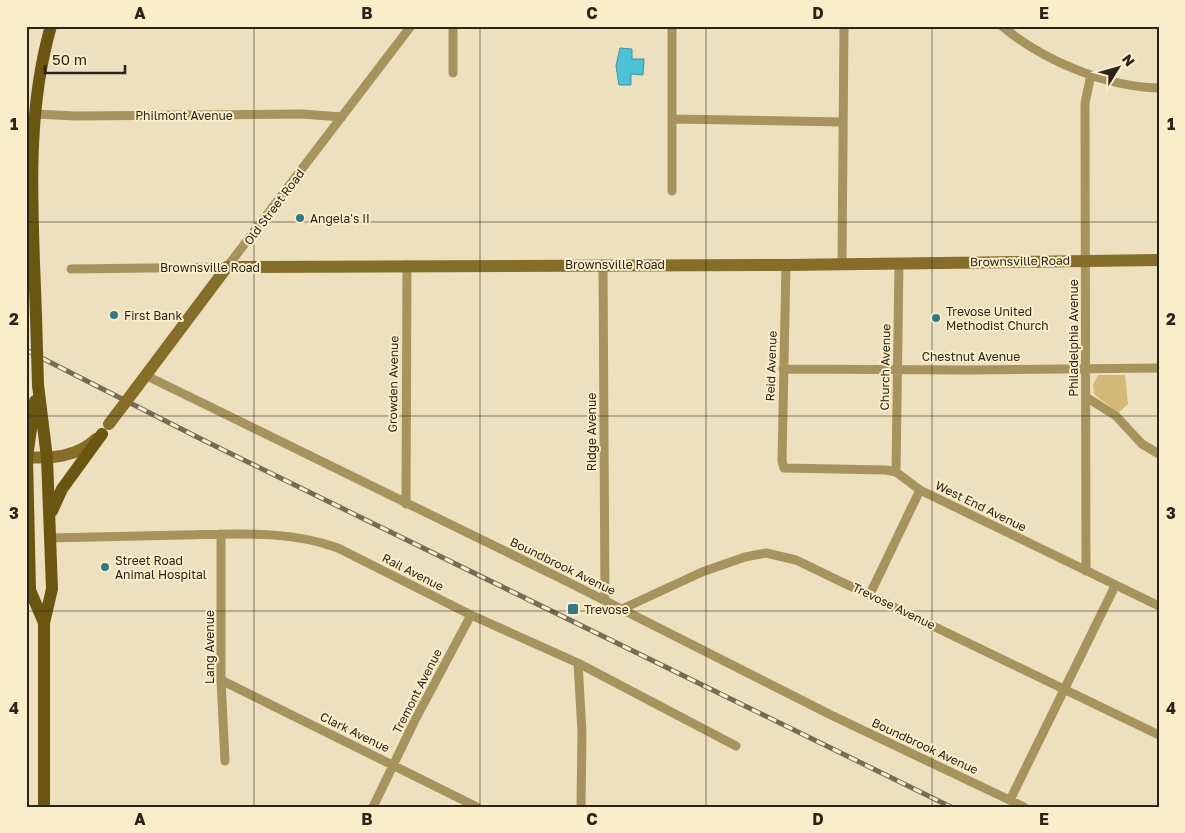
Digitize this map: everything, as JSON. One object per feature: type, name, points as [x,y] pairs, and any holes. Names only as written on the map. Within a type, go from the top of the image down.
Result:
[{"type":"main road","points":[[44,807],[44,623],[52,589],[47,458],[38,385],[34,152],[31,113],[51,26]]},
{"type":"main road","points":[[26,411],[38,385]]},
{"type":"main road","points":[[38,385],[26,457],[30,590],[44,623]]},
{"type":"main road","points":[[50,523],[54,504],[62,489],[105,429]]},
{"type":"street","name":"Old Street Road","points":[[47,458],[80,451],[105,429],[411,26]]},
{"type":"street","points":[[453,26],[453,73]]},
{"type":"street","points":[[672,26],[672,191]]},
{"type":"street","points":[[842,262],[844,26]]},
{"type":"street","points":[[1002,26],[1025,44],[1052,60],[1091,75],[1159,88]]},
{"type":"street","name":"Philadelphia Avenue","points":[[1086,571],[1085,103],[1091,75]]},
{"type":"street","name":"Philmont Avenue","points":[[31,113],[76,116],[302,114],[342,116]]},
{"type":"street","points":[[672,119],[843,122]]},
{"type":"street","name":"Brownsville Road","points":[[71,268],[603,264],[786,265],[842,262],[1159,260]]},
{"type":"street","name":"Church Avenue","points":[[896,472],[899,263]]},
{"type":"street","name":"Ridge Avenue","points":[[603,264],[605,600]]},
{"type":"street","name":"Growden Avenue","points":[[406,504],[407,265]]},
{"type":"street","name":"Reid Avenue","points":[[786,265],[782,461],[784,468],[896,472]]},
{"type":"street","name":"Chestnut Avenue","points":[[783,369],[1159,368]]},
{"type":"street","name":"Boundbrook Avenue","points":[[145,375],[605,600],[832,715],[1024,807]]},
{"type":"street","points":[[1086,397],[1116,416],[1142,444],[1159,454]]},
{"type":"street","points":[[26,457],[47,458]]},
{"type":"street","name":"West End Avenue","points":[[896,472],[920,490],[1159,606]]},
{"type":"street","points":[[870,594],[920,490]]},
{"type":"street","name":"Rail Avenue","points":[[50,538],[222,534],[280,535],[318,541],[338,548],[472,615],[578,663],[736,746]]},
{"type":"street","name":"Lang Avenue","points":[[222,534],[221,680],[225,761]]},
{"type":"street","name":"Trevose Avenue","points":[[622,609],[702,572],[755,554],[766,553],[796,560],[870,594],[1159,735]]},
{"type":"street","points":[[1010,800],[1115,586]]},
{"type":"street","name":"Tremont Avenue","points":[[373,807],[430,691],[472,615]]},
{"type":"street","points":[[578,663],[582,732],[581,807]]},
{"type":"street","name":"Clark Avenue","points":[[221,680],[477,807]]},
{"type":"shaded area","points":[[1098,375],[1125,375],[1128,404],[1118,413],[1094,394],[1093,385]]},
{"type":"water","points":[[620,48],[632,49],[632,59],[644,59],[643,75],[631,74],[631,85],[619,85],[616,66]]},
{"type":"railway","points":[[26,350],[201,439],[951,807]]},
{"type":"place","name":"Angela's II","points":[[300,218]]},
{"type":"place","name":"First Bank","points":[[114,315]]},
{"type":"place","name":"Trevose United Methodist Church","points":[[936,318]]},
{"type":"place","name":"Street Road Animal Hospital","points":[[105,567]]},
{"type":"place","name":"Trevose","points":[[573,609]]}]
